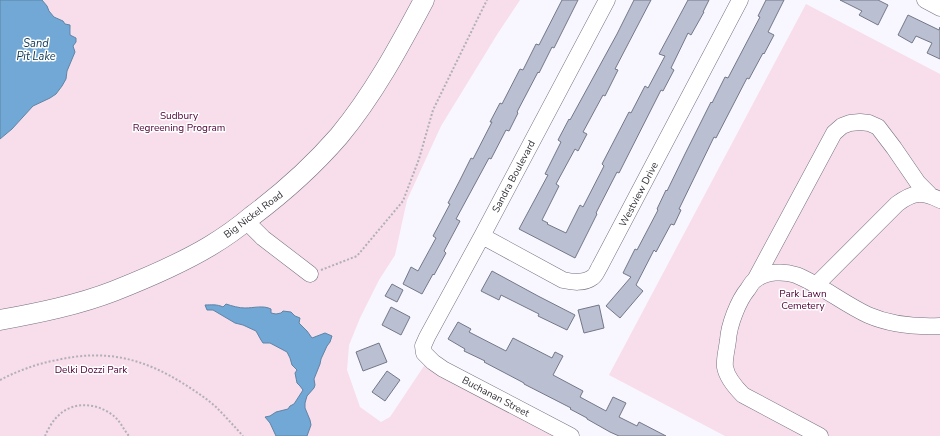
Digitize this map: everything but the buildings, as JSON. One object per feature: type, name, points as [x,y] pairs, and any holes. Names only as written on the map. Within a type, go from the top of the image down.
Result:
[{"type":"main road","name":"Big Nickel Road","points":[[0,320],[68,305],[134,283],[184,260],[210,246],[268,205],[296,181],[339,136],[359,109],[397,50],[424,0]]},
{"type":"street","name":"Sandra Boulevard","points":[[424,353],[423,346],[427,337],[607,0]]},
{"type":"street","name":"Westview Drive","points":[[482,236],[562,280],[580,282],[593,277],[608,252],[740,0]]},
{"type":"street","points":[[925,0],[940,8]]},
{"type":"street","points":[[820,436],[743,395],[733,385],[729,378],[725,368],[729,332],[744,294],[755,280],[834,133],[842,126],[860,122],[869,123],[878,127],[918,183],[934,197]]},
{"type":"street","points":[[816,285],[897,204],[914,195],[934,197]]},
{"type":"street","points":[[246,221],[263,238],[310,274]]},
{"type":"street","points":[[755,280],[773,273],[795,275],[869,315],[883,320],[903,325],[921,327],[940,326]]},
{"type":"street","name":"Buchanan Street","points":[[424,353],[433,362],[444,369],[571,436]]},
{"type":"path","points":[[310,274],[357,256],[403,201],[419,159],[434,110],[488,0]]},
{"type":"path","points":[[0,380],[25,368],[64,358],[101,355],[134,360],[154,367],[192,389],[215,406],[243,436]]},
{"type":"path","points":[[45,436],[58,415],[70,407],[84,404],[97,406],[107,411],[116,418],[128,436]]},
{"type":"green space","points":[[42,0],[520,0],[441,126],[407,200],[395,255],[379,280],[360,318],[349,345],[347,370],[360,407],[381,422],[390,417],[430,357],[572,436],[0,436],[0,139],[12,129],[33,106],[56,94],[66,79],[67,71],[74,56],[70,35],[71,29],[62,20],[52,14]]},
{"type":"green space","name":"Park Lawn Cemetery","points":[[806,4],[940,74],[940,436],[725,436],[609,375]]},
{"type":"water","name":"Sand Pit Lake","points":[[0,0],[42,0],[54,17],[63,21],[65,24],[70,25],[70,35],[76,38],[76,42],[73,46],[75,52],[67,71],[66,79],[56,94],[33,106],[12,129],[0,139]]},
{"type":"water","points":[[226,304],[243,308],[265,307],[271,309],[271,313],[276,314],[283,311],[291,312],[300,318],[299,323],[312,338],[325,333],[332,336],[321,359],[314,379],[314,388],[307,396],[305,403],[305,408],[311,425],[307,436],[276,436],[270,423],[265,417],[288,409],[294,404],[303,390],[297,383],[295,373],[297,370],[292,365],[287,352],[270,343],[263,343],[256,331],[235,323],[213,310],[207,310],[205,305],[216,305],[223,307]]},
{"type":"park label","name":"Sudbury Regreening Program","points":[[179,120]]},
{"type":"park label","name":"Delki Dozzi Park","points":[[91,369]]}]
